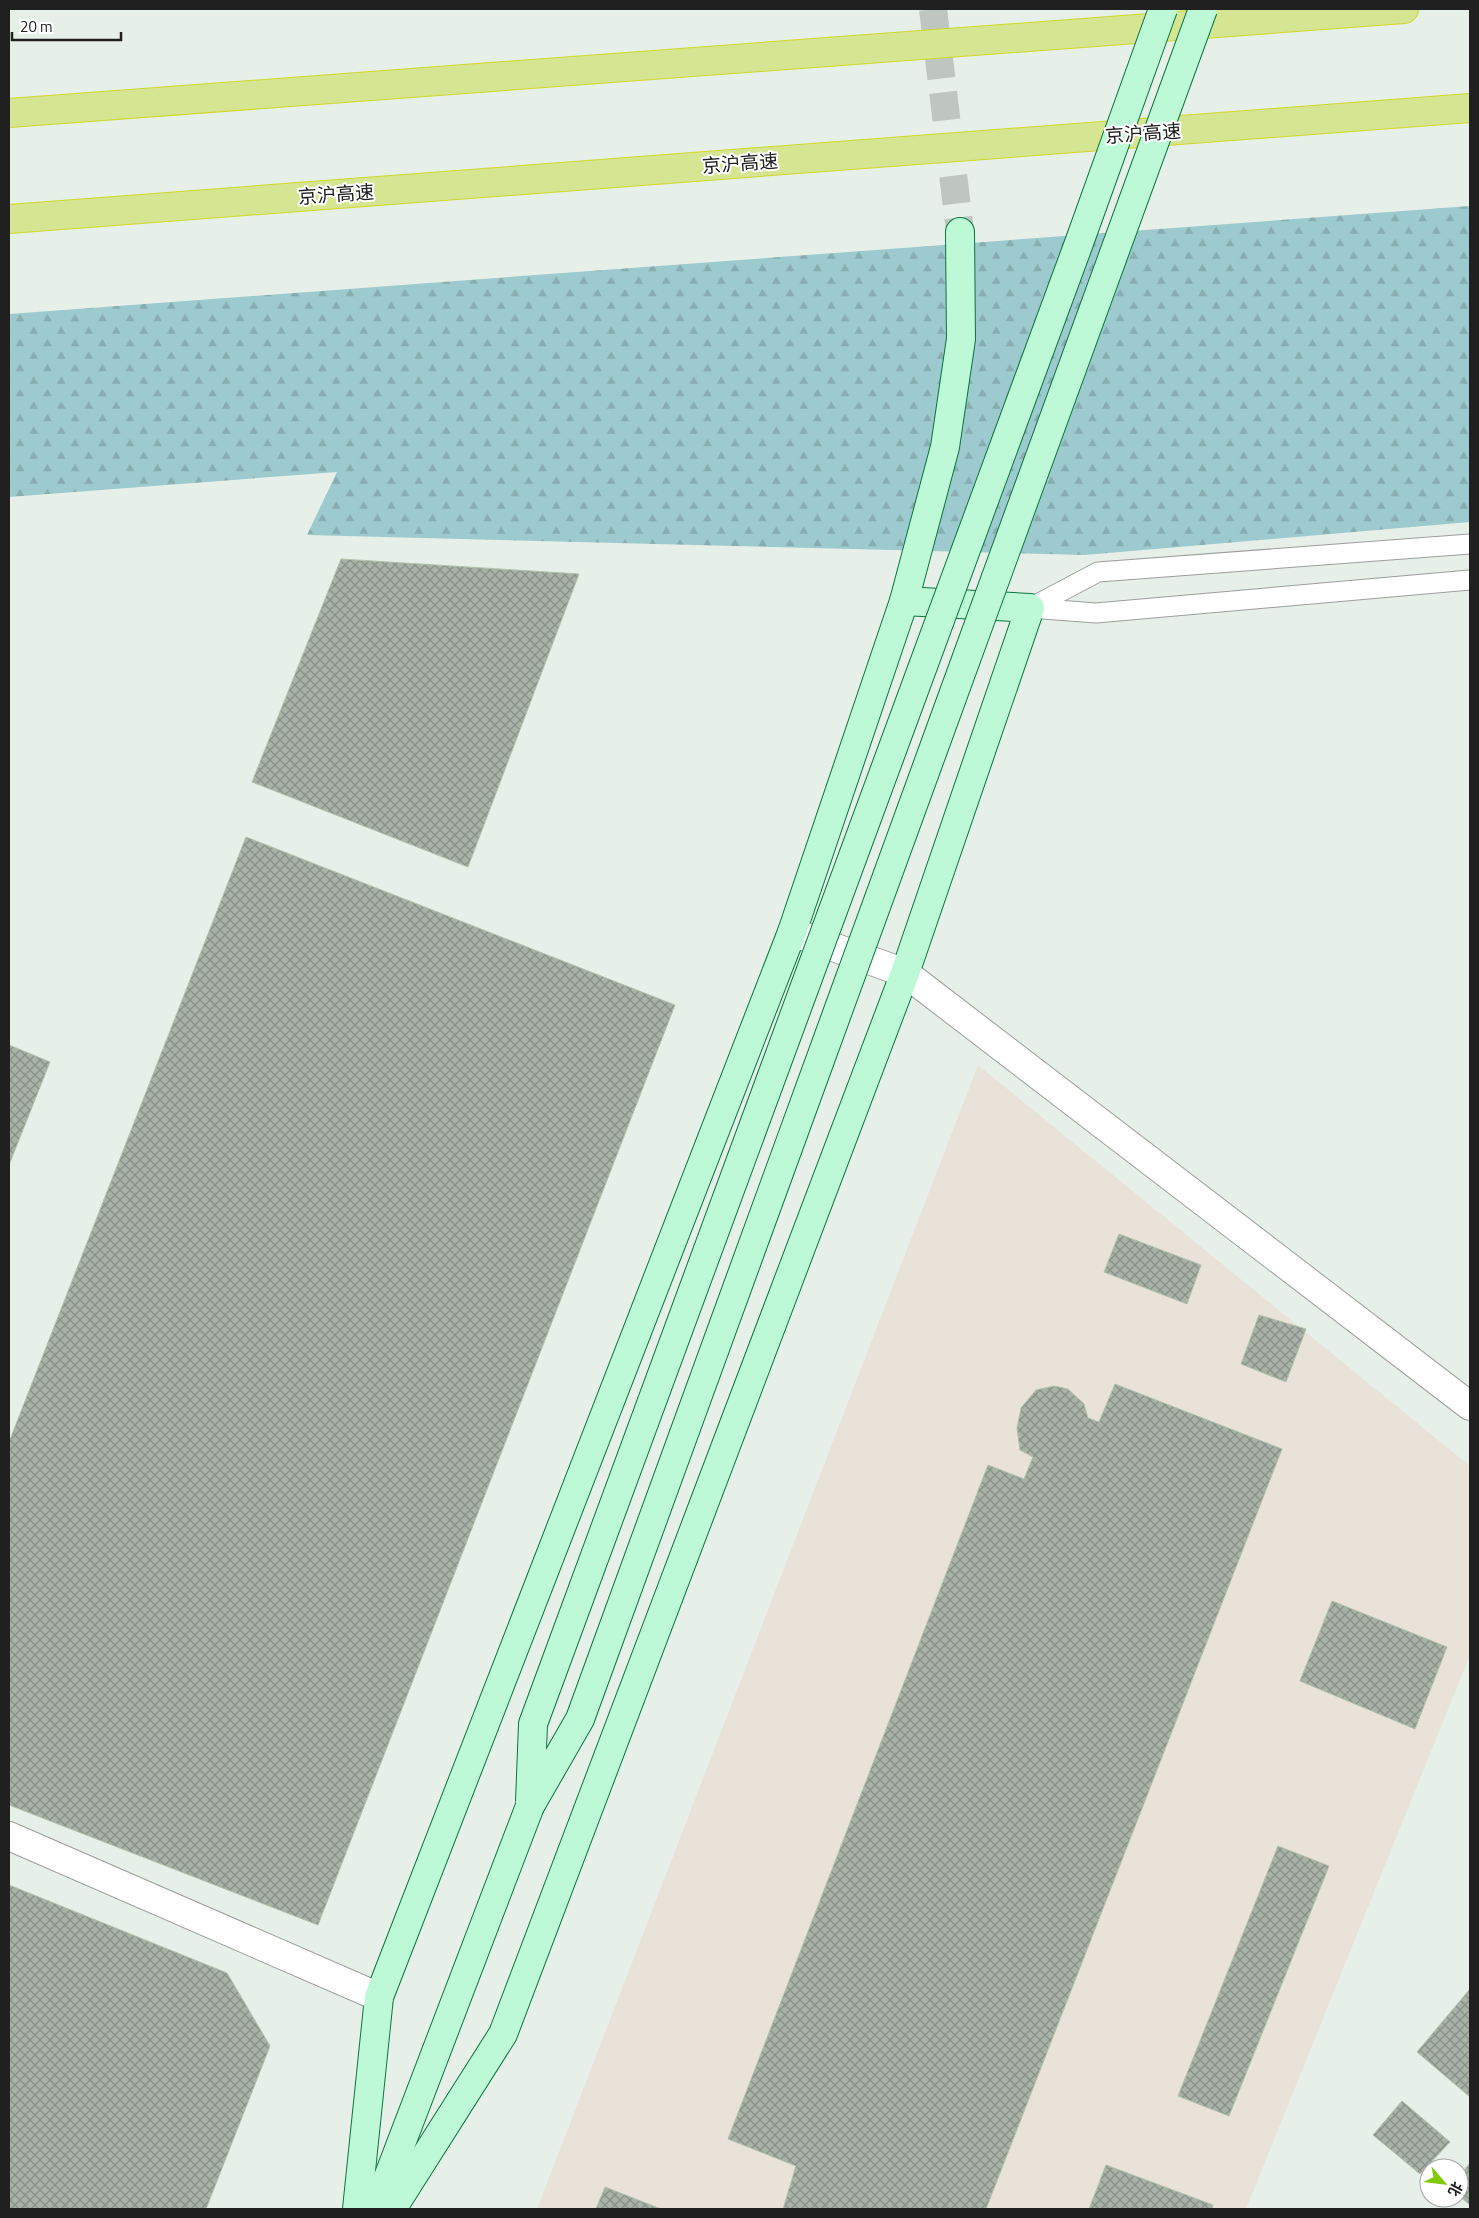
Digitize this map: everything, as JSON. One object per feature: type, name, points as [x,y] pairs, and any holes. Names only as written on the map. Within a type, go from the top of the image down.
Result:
[{"type":"highway","points":[[9,113],[1404,9]]},
{"type":"highway","name":"京沪高速","points":[[9,219],[1470,108]]},
{"type":"main road","points":[[530,1806],[532,1724],[1079,243],[1163,9]]},
{"type":"main road","points":[[376,2209],[530,1806],[580,1720],[1203,9]]},
{"type":"main road","points":[[357,2209],[380,1997],[792,932],[904,601],[945,447],[961,339],[960,232]]},
{"type":"main road","points":[[392,2209],[503,2034],[905,973],[1030,608],[904,601]]},
{"type":"street","points":[[792,932],[905,973],[1470,1406]]},
{"type":"street","points":[[9,1836],[380,1997]]},
{"type":"lane","points":[[1030,608],[1098,572],[1470,544]]},
{"type":"lane","points":[[1030,608],[1096,613],[1470,580]]},
{"type":"shaded area","points":[[978,1065],[1470,1466],[1470,1655],[1246,2209],[537,2209]]},
{"type":"green space","points":[[1470,206],[1470,522],[1085,555],[307,535],[337,472],[9,497],[9,314]]},
{"type":"building","points":[[341,559],[579,574],[468,867],[252,782]]},
{"type":"building","points":[[246,837],[675,1005],[318,1925],[9,1805],[9,1442]]},
{"type":"building","points":[[9,1045],[50,1062],[9,1165]]},
{"type":"building","points":[[1119,1234],[1201,1265],[1187,1304],[1104,1272]]},
{"type":"building","points":[[1259,1315],[1306,1329],[1286,1382],[1241,1364]]},
{"type":"building","points":[[1115,1384],[1282,1449],[986,2209],[783,2209],[796,2166],[728,2139],[988,1465],[1024,1479],[1033,1457],[1020,1450],[1017,1428],[1021,1408],[1036,1390],[1054,1386],[1068,1389],[1084,1404],[1088,1418],[1099,1422]]},
{"type":"building","points":[[1332,1601],[1447,1647],[1415,1729],[1300,1681]]},
{"type":"building","points":[[1278,1846],[1329,1866],[1229,2116],[1178,2096]]},
{"type":"building","points":[[9,1885],[227,1973],[270,2046],[206,2209],[9,2209]]},
{"type":"building","points":[[1470,1989],[1470,2097],[1417,2052]]},
{"type":"building","points":[[1402,2101],[1450,2142],[1435,2158],[1419,2158],[1419,2173],[1373,2135]]},
{"type":"building","points":[[1470,2163],[1470,2205],[1469,2204]]},
{"type":"building","points":[[1106,2165],[1213,2205],[1212,2209],[1089,2209]]},
{"type":"building","points":[[605,2187],[661,2209],[596,2209]]},
{"type":"tunnel","points":[[933,9],[960,232]]}]
